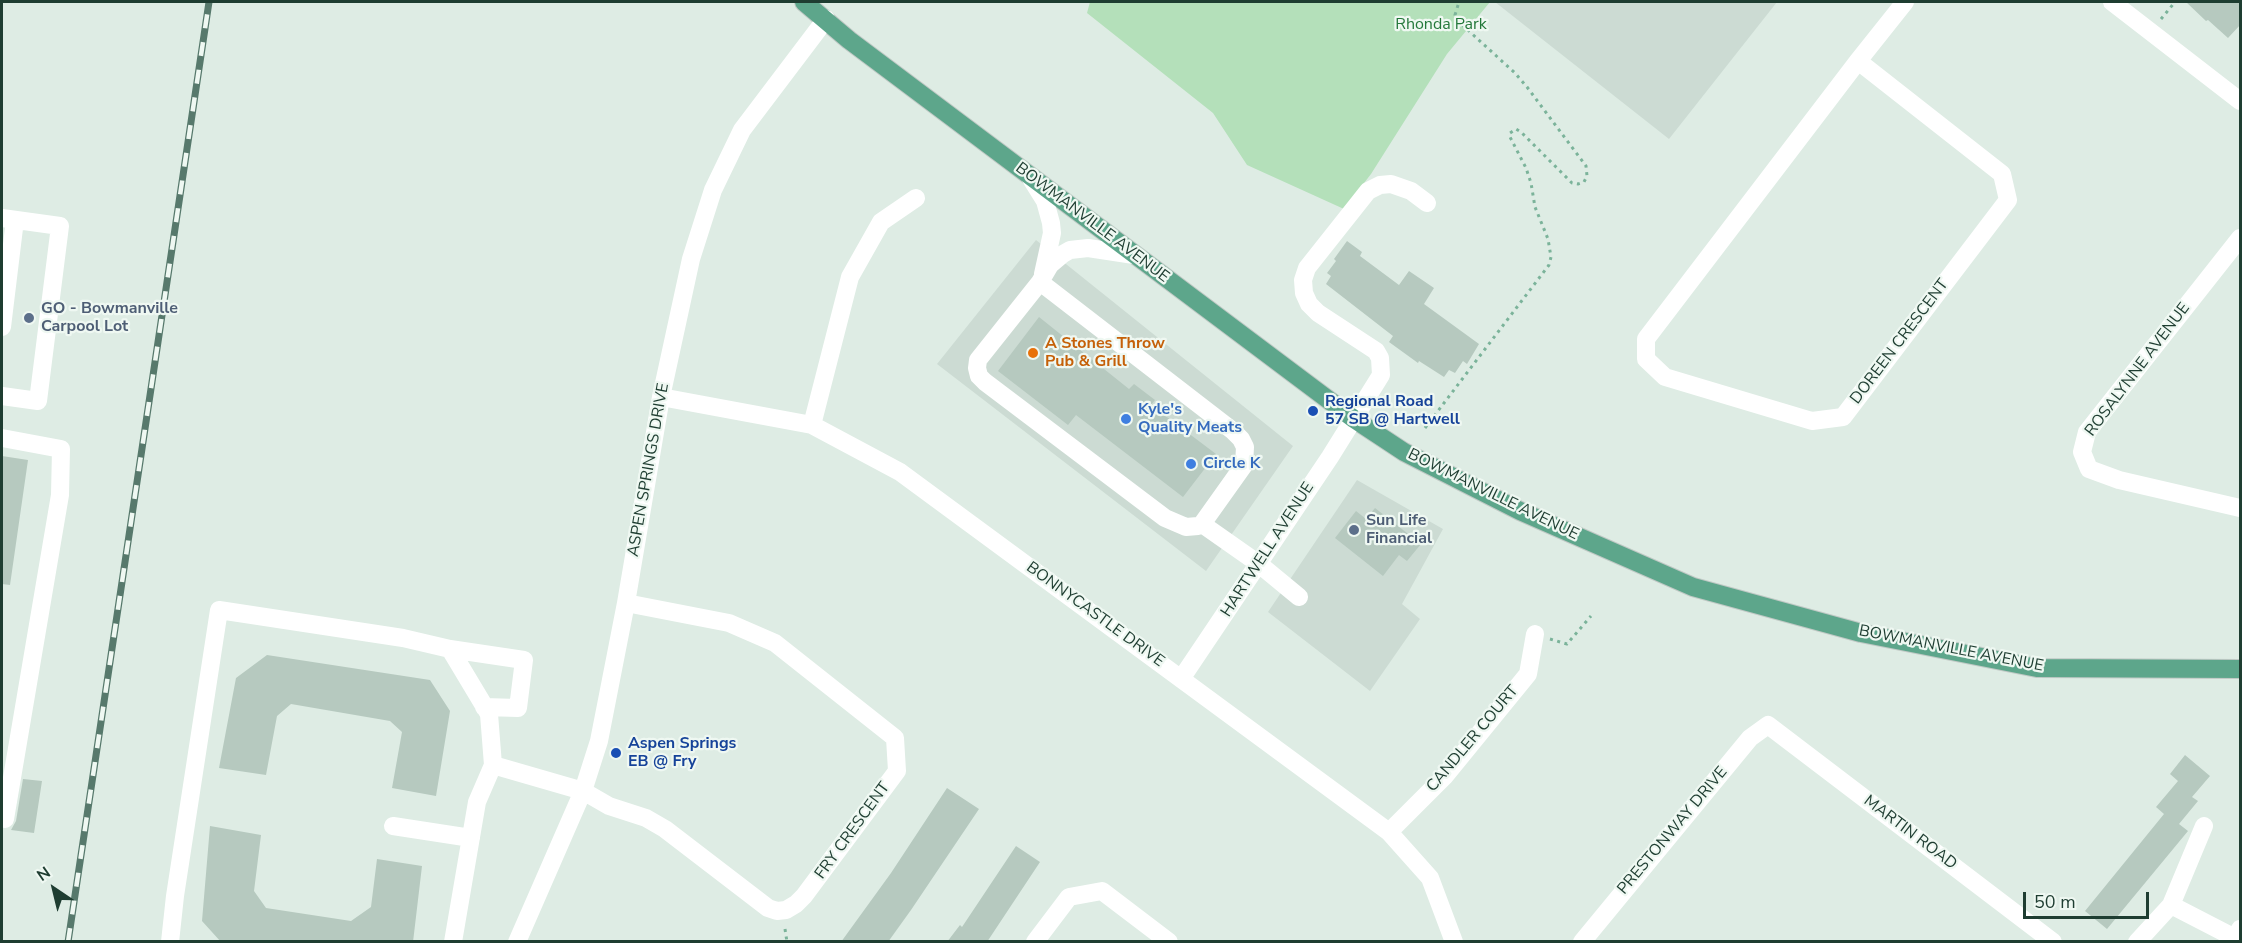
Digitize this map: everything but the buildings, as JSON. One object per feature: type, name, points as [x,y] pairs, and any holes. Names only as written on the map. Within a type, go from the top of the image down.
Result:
[{"type":"main road","name":"BOWMANVILLE AVENUE","points":[[804,2],[849,40],[1029,177],[1353,419],[1404,452],[1455,480],[1520,511],[1693,588],[1861,633],[2037,668],[2241,669]]},
{"type":"street","name":"DOREEN CRESCENT","points":[[1858,61],[2002,174],[2008,200],[1843,417],[1812,421],[1665,377],[1646,359],[1646,339],[1858,61],[1905,2]]},
{"type":"street","points":[[2112,2],[2241,101]]},
{"type":"street","name":"ASPEN SPRINGS DRIVE","points":[[517,942],[584,791],[599,741],[626,603],[661,397],[691,259],[712,190],[742,130],[826,19]]},
{"type":"street","points":[[1029,177],[1045,201],[1051,223],[1052,233],[1041,278]]},
{"type":"street","name":"HARTWELL AVENUE","points":[[1181,679],[1259,564],[1380,375],[1380,358],[1371,346],[1317,313],[1310,304],[1304,293],[1307,268],[1368,191],[1380,185],[1391,184],[1411,191],[1427,203]]},
{"type":"street","points":[[812,425],[850,277],[881,222],[916,198]]},
{"type":"street","points":[[2,327],[8,219],[60,226],[38,401],[2,396]]},
{"type":"street","name":"ROSALYNNE AVENUE","points":[[2241,238],[2087,432],[2082,452],[2089,469],[2119,480],[2241,508]]},
{"type":"street","points":[[1041,278],[1233,431],[1245,447],[1244,465],[1202,524],[1191,528],[1165,518],[979,376],[978,360],[1041,278],[1057,259],[1070,250],[1105,249],[1134,255]]},
{"type":"street","name":"BONNYCASTLE DRIVE","points":[[661,397],[812,425],[900,472],[1389,832],[1430,878],[1454,942]]},
{"type":"street","points":[[2,438],[61,449],[60,495],[5,819],[2,818]]},
{"type":"street","points":[[1202,524],[1259,564],[1299,597]]},
{"type":"street","name":"FRY CRESCENT","points":[[584,791],[609,806],[646,818],[665,829],[758,900],[777,911],[786,910],[804,896],[897,771],[895,738],[775,644],[729,623],[626,603]]},
{"type":"street","points":[[170,942],[219,610],[403,638],[450,649],[524,660],[518,708],[484,707]]},
{"type":"street","name":"CANDLER COURT","points":[[1389,832],[1444,777],[1528,674],[1535,634]]},
{"type":"street","points":[[450,649],[489,714],[493,765],[477,802],[453,942]]},
{"type":"street","name":"PRESTONWAY DRIVE","points":[[1582,942],[1750,738],[1768,725]]},
{"type":"street","name":"MARTIN ROAD","points":[[1768,725],[2053,942]]},
{"type":"street","points":[[493,765],[584,791]]},
{"type":"street","points":[[393,826],[471,838]]},
{"type":"street","points":[[2137,942],[2171,905],[2204,826]]},
{"type":"street","points":[[1035,942],[1069,897],[1102,891],[1169,942]]},
{"type":"street","points":[[2171,905],[2235,938],[2241,929]]},
{"type":"path","points":[[1425,428],[1549,265],[1551,257],[1548,239],[1535,207],[1526,168],[1510,133],[1516,129],[1521,132],[1572,183],[1584,182],[1587,176],[1586,166],[1527,87],[1515,73],[1458,21],[1455,15],[1459,2]]},
{"type":"path","points":[[2151,32],[2175,2]]},
{"type":"path","points":[[1535,634],[1567,644],[1591,616]]},
{"type":"path","points":[[785,929],[787,942]]},
{"type":"shaded area","points":[[1495,2],[1777,2],[1669,139]]},
{"type":"shaded area","points":[[1036,240],[1293,446],[1206,571],[937,364]]},
{"type":"shaded area","points":[[1357,480],[1443,529],[1402,604],[1420,619],[1370,691],[1268,612]]},
{"type":"green space","name":"Rhonda Park","points":[[1090,2],[1490,2],[1447,54],[1371,174],[1344,209],[1247,165],[1213,113],[1087,13]]},
{"type":"railway","points":[[68,942],[209,2]]},
{"type":"place","name":"GO - Bowmanville Carpool Lot","points":[[29,318]]},
{"type":"place","name":"A Stones Throw Pub & Grill","points":[[1033,353]]},
{"type":"place","name":"Regional Road 57 SB @ Hartwell","points":[[1313,411]]},
{"type":"place","name":"Kyle's Quality Meats","points":[[1126,419]]},
{"type":"place","name":"Circle K","points":[[1191,464]]},
{"type":"place","name":"Sun Life Financial","points":[[1354,530]]},
{"type":"place","name":"Aspen Springs EB @ Fry","points":[[616,753]]}]
